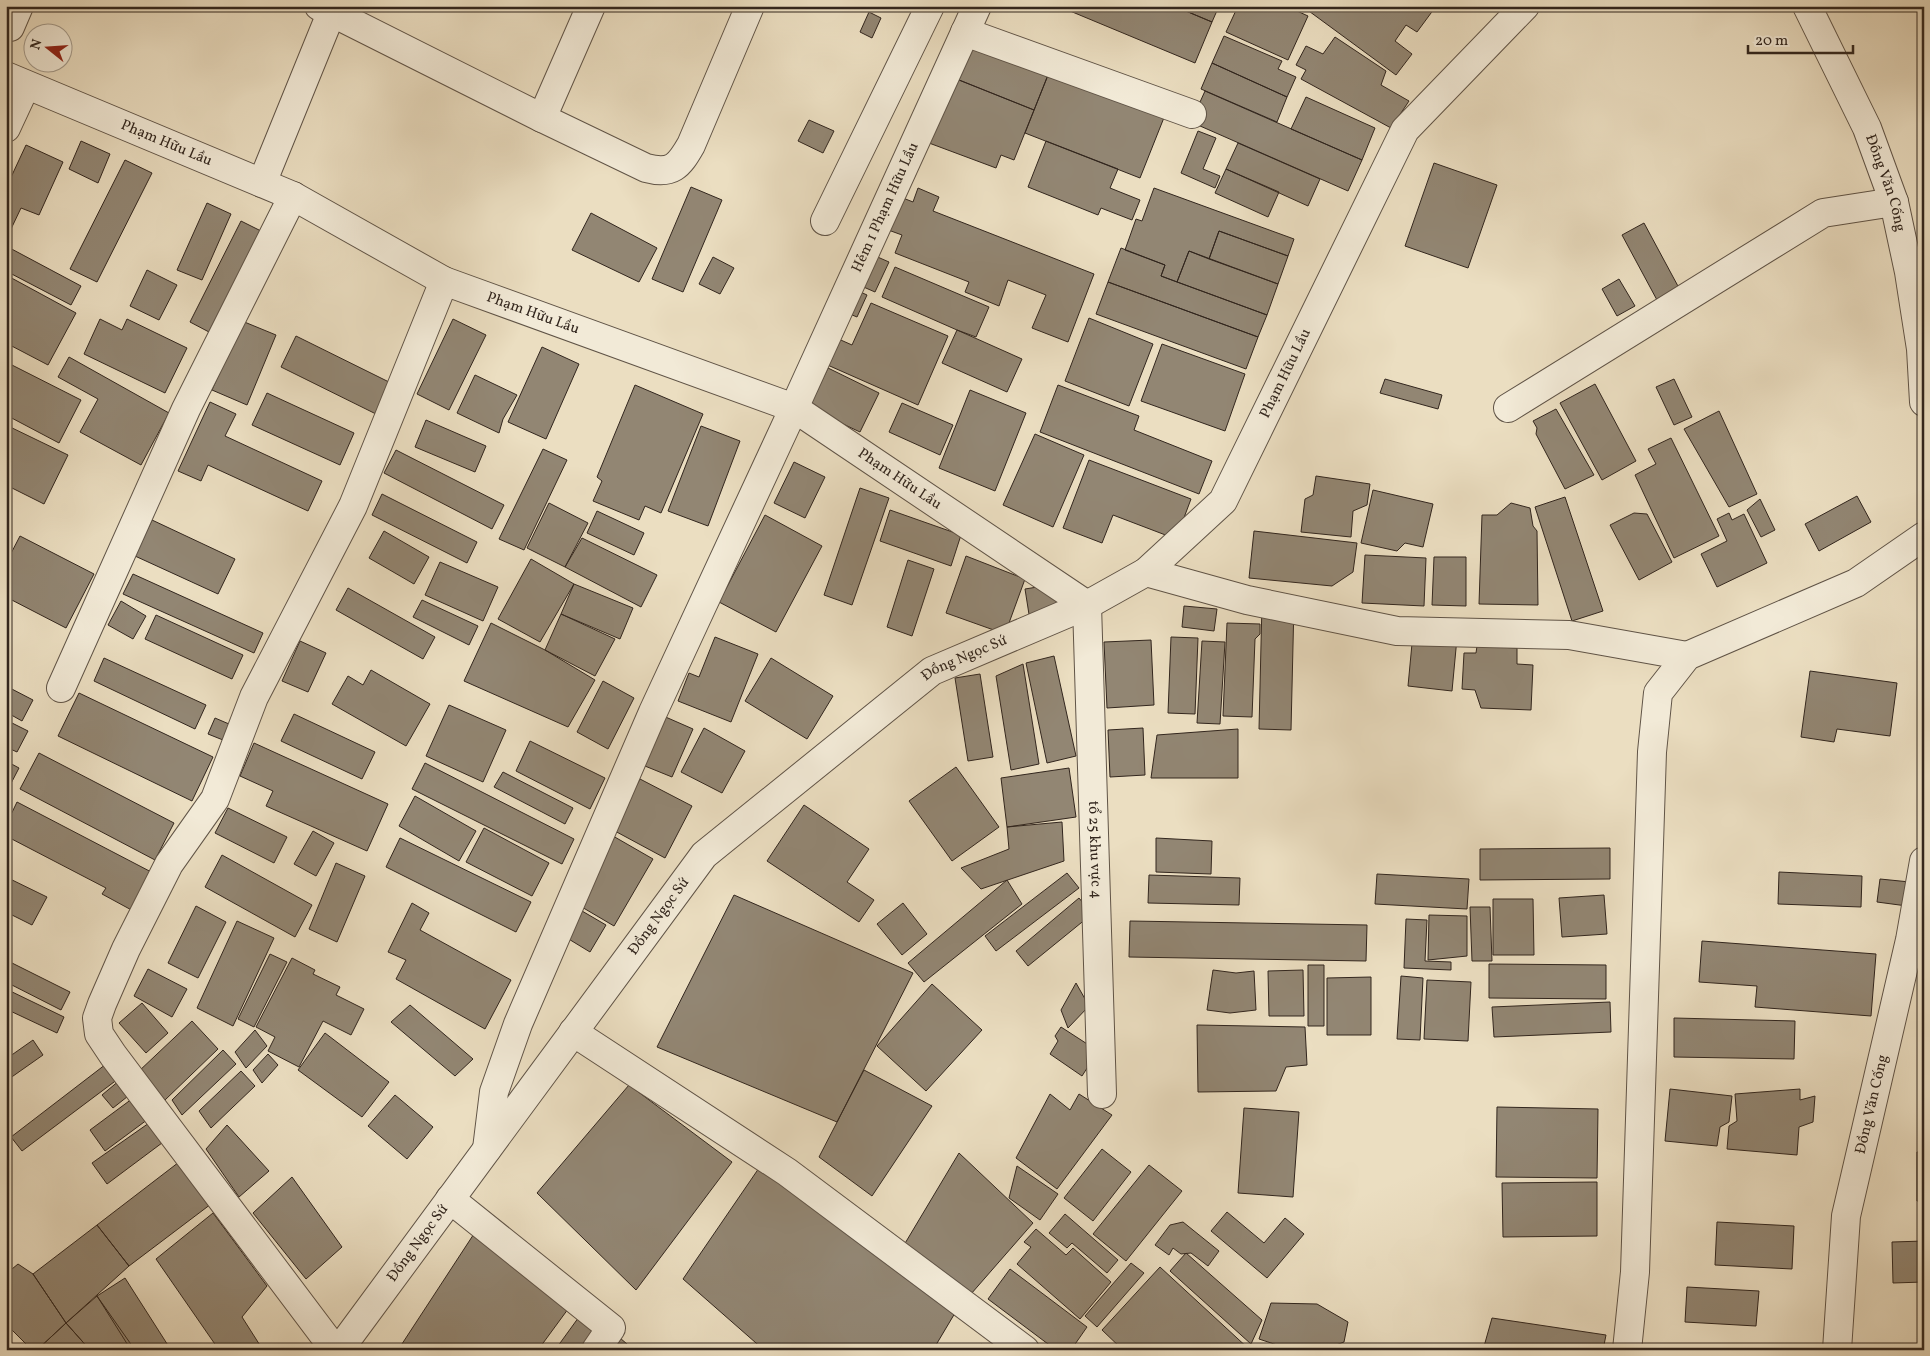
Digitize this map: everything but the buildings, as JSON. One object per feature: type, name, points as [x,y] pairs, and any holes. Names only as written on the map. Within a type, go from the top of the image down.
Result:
[{"type":"street","points":[[542,118],[591,6]]},
{"type":"street","points":[[262,183],[328,9],[542,118],[646,168],[658,171],[671,169],[682,161],[691,145],[750,6]]},
{"type":"street","points":[[825,221],[930,6]]},
{"type":"street","name":"Hẻm 1 Phạm Hữu Lầu","points":[[487,1150],[494,1092],[518,1024],[653,712],[977,6]]},
{"type":"street","name":"Phạm Hữu Lầu","points":[[16,80],[293,196],[444,281],[794,408],[1087,605],[1146,572],[1223,501],[1405,130],[1525,6]]},
{"type":"street","name":"Đồng Văn Cống","points":[[1807,6],[1867,128],[1894,202],[1912,291],[1921,349],[1924,402]]},
{"type":"street","points":[[966,32],[1192,114]]},
{"type":"street","points":[[6,128],[16,80]]},
{"type":"street","points":[[61,688],[186,409],[293,196]]},
{"type":"street","points":[[1508,408],[1823,214],[1894,202]]},
{"type":"street","points":[[335,1350],[113,1055],[99,1034],[97,1018],[126,949],[169,864],[215,799],[254,697],[353,506],[444,281]]},
{"type":"street","points":[[1627,1350],[1635,1272],[1652,752],[1658,692],[1687,656],[1856,582],[1924,536]]},
{"type":"street","points":[[1146,572],[1247,600],[1396,631],[1569,635],[1687,656]]},
{"type":"street","name":"Đồng Ngọc Sứ","points":[[341,1350],[342,1346],[704,855],[932,671],[1087,605]]},
{"type":"street","name":"tổ 25 khu vực 4","points":[[1087,605],[1102,1094]]},
{"type":"street","name":"Đồng Văn Cống","points":[[1838,1350],[1846,1216],[1910,940],[1924,861]]},
{"type":"street","points":[[573,1032],[787,1172],[1024,1350]]},
{"type":"street","points":[[450,1199],[611,1328],[596,1350]]}]
